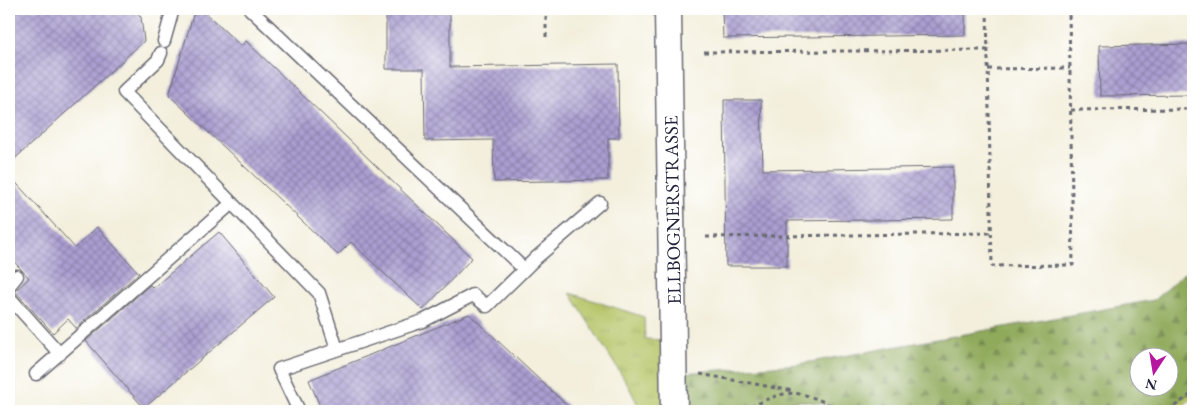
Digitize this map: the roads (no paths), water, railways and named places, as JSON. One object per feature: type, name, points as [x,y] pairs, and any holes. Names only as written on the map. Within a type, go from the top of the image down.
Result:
[{"type":"street","name":"ELLBOGNERSTRASSE","points":[[668,9],[674,411]]},
{"type":"lane","points":[[173,9],[158,60],[124,92],[320,293],[337,349]]},
{"type":"lane","points":[[250,9],[524,269]]},
{"type":"lane","points":[[36,374],[232,203]]},
{"type":"lane","points":[[299,411],[279,369],[423,321],[473,295],[487,306],[524,269],[600,203]]},
{"type":"lane","points":[[9,286],[17,276]]},
{"type":"lane","points":[[9,297],[60,354]]}]
